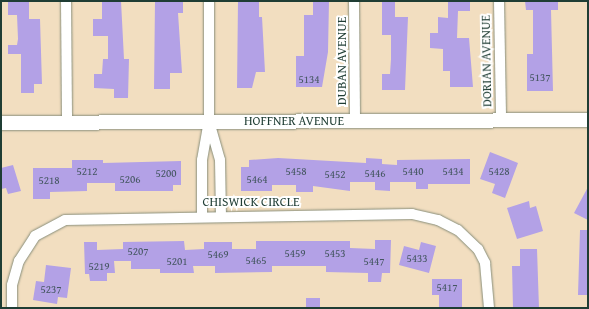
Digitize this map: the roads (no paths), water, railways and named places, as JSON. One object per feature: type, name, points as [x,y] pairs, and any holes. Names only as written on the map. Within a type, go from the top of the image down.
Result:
[{"type":"main road","name":"HOFFNER AVENUE","points":[[1,123],[588,120]]},
{"type":"street","points":[[66,1],[67,122]]},
{"type":"street","points":[[202,215],[202,160],[209,122],[209,1]]},
{"type":"street","name":"DUBAN AVENUE","points":[[354,1],[355,121]]},
{"type":"street","name":"DORIAN AVENUE","points":[[499,1],[500,120]]},
{"type":"street","points":[[209,122],[220,160],[221,215]]},
{"type":"street","name":"CHISWICK CIRCLE","points":[[12,308],[12,285],[19,261],[35,236],[65,220],[202,215],[412,214],[438,220],[458,230],[478,249],[485,263],[489,308]]}]
